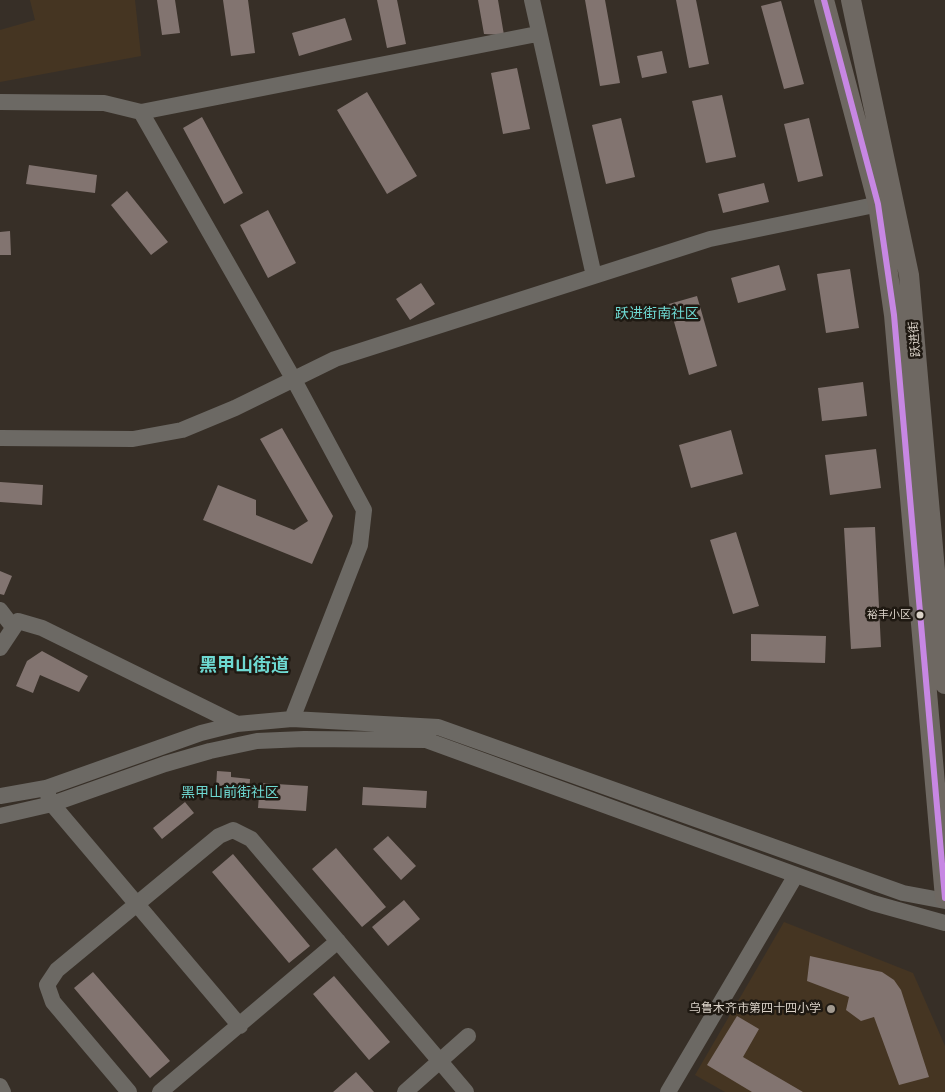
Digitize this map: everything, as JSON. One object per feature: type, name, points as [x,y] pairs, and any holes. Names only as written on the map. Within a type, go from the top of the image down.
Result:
[{"type":"main road","name":"跃进街","points":[[824,0],[858,128],[886,203],[909,275],[945,684]]},
{"type":"main road","name":"跃进街","points":[[851,0],[878,126],[945,899]]},
{"type":"main road","points":[[858,128],[865,136],[874,134],[878,126]]},
{"type":"street","points":[[532,0],[538,34],[594,276]]},
{"type":"street","points":[[0,102],[104,103],[141,112],[538,34]]},
{"type":"street","points":[[141,112],[294,380],[364,510],[360,545],[292,719]]},
{"type":"street","points":[[0,438],[133,439],[182,430],[294,380],[335,359],[710,239],[886,203]]},
{"type":"street","points":[[0,610],[13,627]]},
{"type":"street","points":[[0,648],[18,620],[42,628],[237,724]]},
{"type":"street","points":[[0,796],[46,788],[201,733],[237,724],[292,719],[438,726],[903,893],[945,899]]},
{"type":"street","points":[[0,816],[52,804],[164,764],[210,750],[257,741],[304,739],[426,740],[873,903],[945,923]]},
{"type":"street","points":[[46,788],[52,804],[240,1026]]},
{"type":"street","points":[[129,1092],[53,1002],[47,985],[58,970],[219,836],[233,830],[251,839],[466,1092]]},
{"type":"street","points":[[668,1092],[796,875]]},
{"type":"street","points":[[160,1092],[338,941]]},
{"type":"street","points":[[405,1092],[468,1036]]},
{"type":"street","points":[[0,1086],[3,1092]]},
{"type":"shaded area","points":[[30,0],[135,0],[141,56],[0,82],[0,30],[35,20]]},
{"type":"shaded area","name":"乌鲁木齐市第四十四小学","points":[[784,922],[913,973],[945,1046],[945,1092],[725,1092],[695,1075]]},
{"type":"building","points":[[157,0],[175,0],[180,33],[162,35]]},
{"type":"building","points":[[223,0],[248,0],[255,53],[231,56]]},
{"type":"building","points":[[377,0],[397,0],[406,44],[387,48]]},
{"type":"building","points":[[478,0],[498,0],[504,35],[484,34]]},
{"type":"building","points":[[585,0],[605,0],[620,83],[600,86]]},
{"type":"building","points":[[676,0],[696,0],[709,64],[689,68]]},
{"type":"building","points":[[781,1],[804,84],[784,89],[761,6]]},
{"type":"building","points":[[345,18],[352,40],[299,56],[292,33]]},
{"type":"building","points":[[662,51],[667,73],[642,78],[637,56]]},
{"type":"building","points":[[517,68],[530,129],[503,134],[491,73]]},
{"type":"building","points":[[367,92],[417,176],[387,194],[337,110]]},
{"type":"building","points":[[722,95],[736,157],[706,163],[692,101]]},
{"type":"building","points":[[202,117],[243,193],[224,204],[183,128]]},
{"type":"building","points":[[621,118],[635,177],[606,184],[592,125]]},
{"type":"building","points":[[809,118],[823,176],[798,182],[784,124]]},
{"type":"building","points":[[29,165],[97,175],[95,193],[26,184]]},
{"type":"building","points":[[764,183],[769,202],[723,213],[718,194]]},
{"type":"building","points":[[127,191],[168,242],[151,255],[111,205]]},
{"type":"building","points":[[268,210],[296,263],[268,278],[240,225]]},
{"type":"building","points":[[10,231],[11,255],[0,255],[0,232]]},
{"type":"building","points":[[779,265],[786,290],[738,303],[731,278]]},
{"type":"building","points":[[850,269],[859,328],[826,333],[817,274]]},
{"type":"building","points":[[421,283],[435,304],[410,320],[396,299]]},
{"type":"building","points":[[697,296],[717,366],[689,375],[669,304]]},
{"type":"building","points":[[863,382],[867,416],[822,421],[818,388]]},
{"type":"building","points":[[282,428],[333,516],[312,564],[203,520],[218,485],[256,500],[256,515],[294,530],[308,521],[260,439]]},
{"type":"building","points":[[731,430],[743,474],[691,488],[679,445]]},
{"type":"building","points":[[876,449],[881,488],[830,495],[825,455]]},
{"type":"building","points":[[0,482],[43,485],[42,505],[0,502]]},
{"type":"building","points":[[875,527],[881,647],[851,649],[844,528]]},
{"type":"building","points":[[736,532],[759,606],[733,614],[710,540]]},
{"type":"building","points":[[0,571],[12,576],[4,595],[0,594]]},
{"type":"building","points":[[751,634],[826,636],[825,663],[751,661]]},
{"type":"building","points":[[42,651],[88,676],[79,692],[40,675],[33,693],[16,686],[27,661]]},
{"type":"building","points":[[217,771],[231,772],[231,777],[250,779],[249,794],[230,792],[230,789],[216,788]]},
{"type":"building","points":[[260,783],[308,786],[306,811],[258,808]]},
{"type":"building","points":[[363,787],[427,791],[426,808],[362,805]]},
{"type":"building","points":[[185,802],[194,813],[162,839],[153,828]]},
{"type":"building","points":[[388,836],[416,866],[401,880],[373,849]]},
{"type":"building","points":[[336,848],[386,907],[362,927],[312,869]]},
{"type":"building","points":[[233,854],[310,946],[289,963],[212,872]]},
{"type":"building","points":[[404,900],[420,919],[388,946],[372,927]]},
{"type":"building","points":[[810,956],[882,972],[894,980],[901,990],[929,1077],[899,1085],[874,1017],[861,1021],[846,1010],[849,997],[807,981]]},
{"type":"building","points":[[93,972],[170,1061],[150,1078],[74,988]]},
{"type":"building","points":[[334,976],[390,1042],[369,1060],[313,994]]},
{"type":"building","points":[[737,1016],[759,1029],[743,1057],[803,1092],[752,1092],[707,1065]]},
{"type":"building","points":[[356,1072],[374,1092],[333,1092]]},
{"type":"transit line","points":[[824,0],[878,204],[894,315],[945,898]]},
{"type":"place","name":"裕丰小区","points":[[920,615]]},
{"type":"place","name":"乌鲁木齐市第四十四小学","points":[[831,1009]]},
{"type":"district","name":"跃进街南社区","points":[[657,314]]},
{"type":"district","name":"黑甲山街道","points":[[244,666]]},
{"type":"district","name":"黑甲山前街社区","points":[[230,793]]}]
